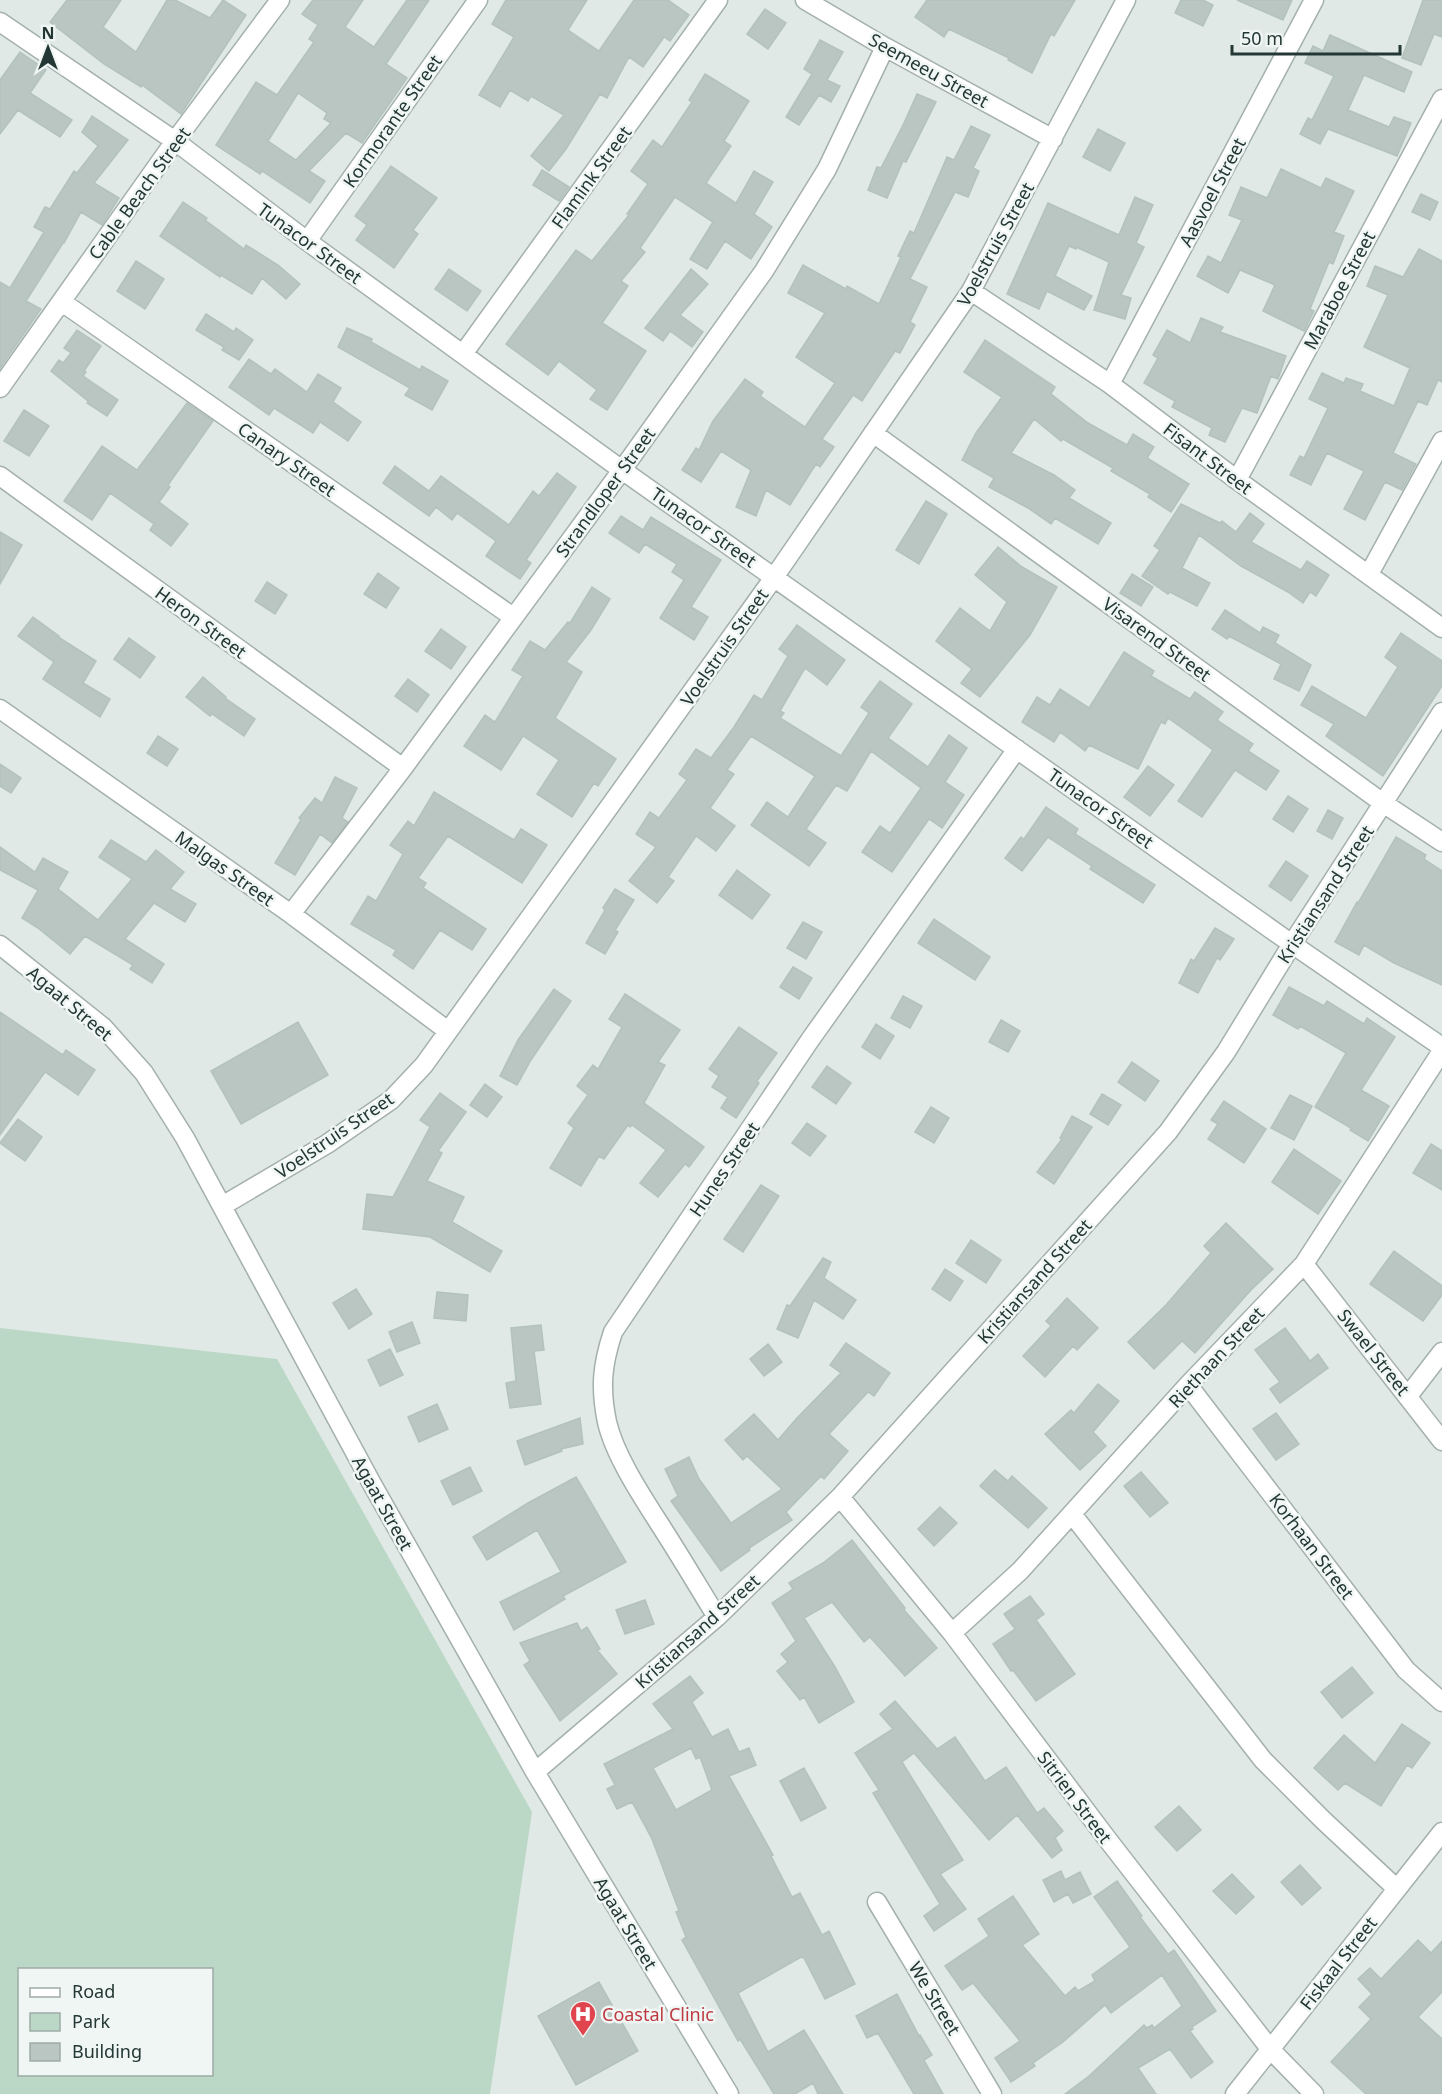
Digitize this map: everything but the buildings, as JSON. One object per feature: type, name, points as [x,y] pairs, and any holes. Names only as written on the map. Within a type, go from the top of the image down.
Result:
[{"type":"street","name":"Cable Beach Street","points":[[0,388],[175,141],[280,0]]},
{"type":"street","name":"Kormorante Street","points":[[307,242],[478,0]]},
{"type":"street","name":"Flamink Street","points":[[463,354],[718,0]]},
{"type":"street","name":"Seemeeu Street","points":[[805,0],[885,47],[1053,139]]},
{"type":"street","name":"Voelstruis Street","points":[[222,1206],[327,1144],[392,1100],[424,1065],[775,576],[971,291],[1126,0]]},
{"type":"street","name":"Aasvoel Street","points":[[1110,384],[1314,0]]},
{"type":"street","name":"Tunacor Street","points":[[0,22],[175,141],[307,242],[622,470],[1442,1049]]},
{"type":"street","name":"Strandloper Street","points":[[291,914],[403,768],[622,470],[770,262],[827,169],[885,47]]},
{"type":"street","name":"Maraboe Street","points":[[1237,480],[1442,99]]},
{"type":"street","name":"Fisant Street","points":[[971,291],[1110,384],[1237,480],[1442,628]]},
{"type":"street","name":"Canary Street","points":[[62,302],[513,617]]},
{"type":"street","name":"Visarend Street","points":[[873,433],[1383,803],[1442,842]]},
{"type":"street","points":[[1369,574],[1442,441]]},
{"type":"street","name":"Heron Street","points":[[0,476],[403,768]]},
{"type":"street","name":"Malgas Street","points":[[0,709],[291,914],[448,1031]]},
{"type":"street","name":"Kristiansand Street","points":[[535,1773],[717,1617],[840,1497],[1168,1132],[1226,1052],[1292,944],[1442,712]]},
{"type":"street","name":"Hunes Street","points":[[717,1617],[643,1497],[607,1424],[603,1394],[604,1362],[612,1332],[810,1040],[1017,749]]},
{"type":"street","name":"Agaat Street","points":[[0,945],[103,1027],[144,1073],[185,1138],[372,1484],[535,1773],[729,2094]]},
{"type":"street","name":"Riethaan Street","points":[[952,1633],[1020,1571],[1188,1385],[1304,1264],[1442,1049]]},
{"type":"street","name":"Swael Street","points":[[1304,1264],[1442,1441]]},
{"type":"street","points":[[1408,1396],[1442,1352]]},
{"type":"street","name":"Korhaan Street","points":[[1188,1385],[1406,1670],[1442,1702]]},
{"type":"street","name":"Sitrien Street","points":[[840,1497],[952,1633],[1108,1840],[1271,2050],[1314,2094]]},
{"type":"street","points":[[1072,1514],[1263,1760],[1396,1888]]},
{"type":"street","name":"Fiskaal Street","points":[[1235,2094],[1442,1832]]},
{"type":"street","name":"We Street","points":[[877,1902],[993,2094]]},
{"type":"green space","points":[[0,1328],[277,1359],[532,1812],[490,2094],[0,2094]]},
{"type":"place","name":"Coastal Clinic","points":[[583,2037]]}]
